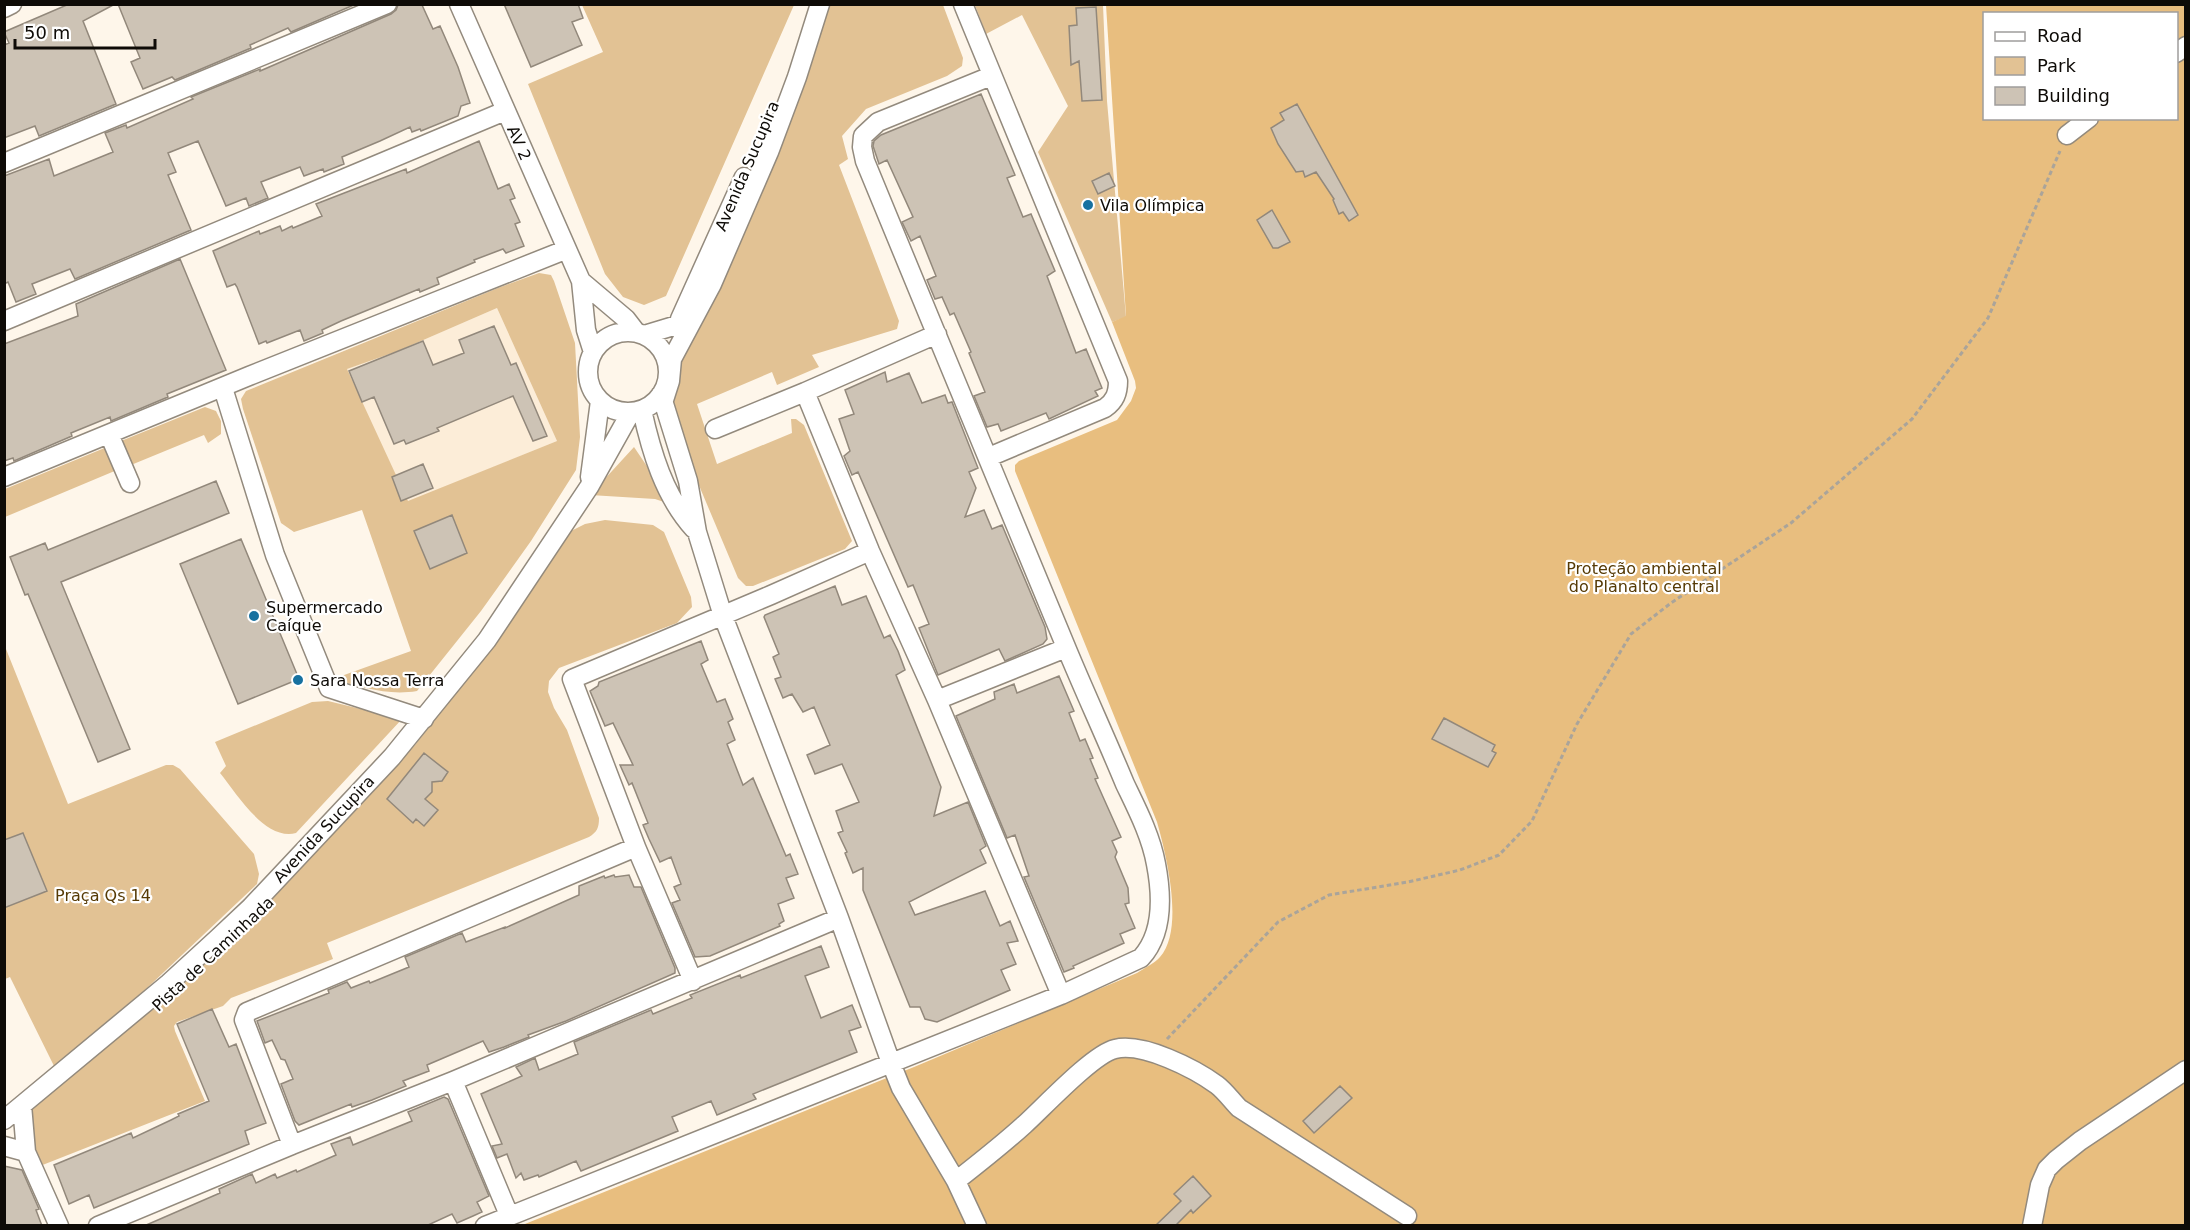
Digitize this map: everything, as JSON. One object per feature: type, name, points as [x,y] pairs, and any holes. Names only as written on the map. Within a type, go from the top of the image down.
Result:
[{"type":"street","points":[[4,8],[12,4]]},
{"type":"street","points":[[4,163],[387,4]]},
{"type":"street","name":"AV 2","points":[[459,4],[581,281],[586,330],[593,351]]},
{"type":"street","name":"Avenida Sucupira","points":[[664,353],[765,131],[810,4]]},
{"type":"street","points":[[677,325],[640,333],[619,332],[598,345],[593,351],[587,369],[594,394],[600,401],[615,410],[637,411],[662,399],[670,381],[672,359],[712,284],[769,152],[797,77],[820,4]]},
{"type":"street","points":[[963,4],[1118,381],[1116,396],[1105,408],[988,457]]},
{"type":"street","points":[[485,1226],[1061,995],[1141,958],[1150,948],[1156,935],[1160,889],[1156,861],[1141,819],[1066,648],[862,147],[863,136],[878,122],[991,76]]},
{"type":"street","points":[[4,321],[505,111]]},
{"type":"street","points":[[2067,135],[2086,120]]},
{"type":"street","points":[[4,477],[249,376],[566,250]]},
{"type":"street","name":"AV 2","points":[[581,281],[640,333]]},
{"type":"street","points":[[640,333],[652,339],[664,353],[669,373],[662,399],[688,482],[697,532],[723,616],[891,1063],[901,1088],[956,1181],[977,1226]]},
{"type":"street","points":[[715,429],[937,334]]},
{"type":"street","points":[[223,388],[275,555],[328,688],[424,720]]},
{"type":"street","points":[[805,392],[870,551],[937,700],[1061,995]]},
{"type":"street","name":"Avenida Sucupira","points":[[589,487],[600,401]]},
{"type":"street","points":[[637,411],[668,489],[687,522],[697,532]]},
{"type":"street","name":"Avenida Sucupira","points":[[4,1120],[23,1111],[252,907],[392,757],[487,640],[637,411]]},
{"type":"street","points":[[109,434],[130,483]]},
{"type":"street","name":"Pista de Caminhada","points":[[4,1131],[23,1111],[217,955],[303,870],[442,714],[514,617],[573,527]]},
{"type":"street","points":[[693,981],[636,847],[572,680],[870,551]]},
{"type":"street","points":[[937,700],[1066,648]]},
{"type":"street","points":[[292,1146],[244,1020],[247,1012],[636,847]]},
{"type":"street","points":[[98,1226],[453,1081],[838,918]]},
{"type":"street","points":[[956,1181],[1105,1053],[1129,1047],[1154,1053],[1190,1068],[1219,1087],[1239,1108],[1407,1216]]},
{"type":"street","points":[[2032,1226],[2040,1185],[2047,1169],[2080,1141],[2186,1070]]},
{"type":"street","points":[[453,1081],[509,1215]]},
{"type":"street","points":[[23,1111],[26,1152],[59,1226]]},
{"type":"street","points":[[4,1146],[26,1152]]},
{"type":"path","points":[[1154,1053],[1278,922],[1329,894],[1408,882],[1460,870],[1498,855],[1532,821],[1577,724],[1631,634],[1671,603],[1791,524],[1912,419],[1988,318],[2067,135]]},
{"type":"shaded area","points":[[497,308],[557,441],[408,502],[346,369],[398,351]]},
{"type":"green space","points":[[582,5],[794,5],[666,296],[644,305],[623,297],[605,274],[528,84],[603,52]]},
{"type":"green space","points":[[820,5],[943,5],[963,58],[962,66],[947,76],[866,109],[842,136],[848,159],[839,165],[899,321],[897,329],[812,355],[819,367],[777,385],[772,372],[697,404],[717,464],[792,433],[791,419],[796,419],[804,425],[852,541],[845,549],[753,586],[746,586],[738,578],[690,464],[668,397],[670,381],[712,284]]},
{"type":"green space","name":"Vila Olímpica","points":[[975,5],[1103,5],[1107,101],[1126,317],[1112,322],[1038,152],[1068,106],[1022,15],[986,34]]},
{"type":"green space","name":"Proteção ambiental do Planalto central","points":[[1106,5],[2185,5],[2185,1225],[520,1226],[914,1067],[1137,973],[1160,957],[1171,929],[1172,910],[1165,853],[1157,822],[1015,471],[1015,465],[1019,461],[1117,420],[1131,401],[1136,388],[1135,381],[1112,322],[1126,316]]},
{"type":"green space","points":[[539,273],[551,275],[554,281],[575,343],[580,437],[576,470],[531,541],[481,611],[417,691],[385,692],[333,679],[411,651],[362,510],[294,532],[281,523],[241,399],[246,391]],"holes":[[[497,308],[557,441],[408,501],[347,369],[398,351]]]},
{"type":"green space","points":[[205,407],[216,411],[221,421],[221,434],[208,443],[204,435],[131,465],[121,441]]},
{"type":"green space","points":[[107,447],[117,470],[5,517],[5,489]]},
{"type":"green space","points":[[634,447],[673,505],[655,499],[590,495]]},
{"type":"green space","points":[[605,520],[653,525],[664,532],[691,597],[692,607],[677,623],[559,668],[549,681],[548,692],[567,730],[599,818],[596,831],[589,837],[327,943],[333,959],[231,998],[223,1006],[177,1022],[174,1026],[175,1031],[205,1101],[40,1166],[34,1145],[31,1103],[266,901],[415,745],[492,647],[571,531],[585,524]]},
{"type":"green space","name":"Praça Qs 14","points":[[4,644],[68,804],[166,765],[173,765],[180,769],[254,854],[259,874],[257,884],[146,989],[54,1066],[10,977],[5,979]]},
{"type":"green space","points":[[328,701],[402,719],[296,833],[285,834],[273,830],[253,814],[220,773],[226,766],[215,742],[312,702]]},
{"type":"building","points":[[69,4],[115,4],[83,21],[116,104],[39,136],[35,126],[4,138],[4,45],[9,43],[4,32]]},
{"type":"building","points":[[118,4],[356,4],[291,32],[288,28],[250,45],[251,48],[175,80],[172,77],[143,89],[131,62],[140,58]]},
{"type":"building","points":[[504,4],[578,4],[583,18],[572,22],[582,45],[531,67]]},
{"type":"building","points":[[398,5],[422,5],[433,29],[440,26],[458,67],[470,103],[461,106],[458,116],[421,131],[420,129],[412,132],[410,127],[342,157],[344,164],[324,172],[323,169],[304,176],[300,167],[261,182],[268,198],[249,206],[246,198],[226,206],[198,141],[168,153],[176,172],[168,175],[191,230],[75,279],[70,269],[32,284],[36,294],[16,302],[8,282],[4,284],[4,176],[49,159],[54,176],[113,152],[105,133],[126,125],[127,128],[193,99],[191,97],[260,69],[260,71],[391,14]]},
{"type":"building","points":[[1096,7],[1102,100],[1082,101],[1079,61],[1071,65],[1069,26],[1077,25],[1076,8]]},
{"type":"building","points":[[981,94],[1015,175],[1007,178],[1023,217],[1031,214],[1055,271],[1047,276],[1076,353],[1086,349],[1102,388],[1095,391],[1098,396],[1049,419],[1046,413],[1001,431],[998,424],[987,427],[974,396],[985,392],[969,353],[971,352],[954,313],[950,315],[942,297],[935,299],[927,280],[936,276],[920,236],[911,241],[902,222],[913,217],[887,160],[879,164],[873,146],[874,141],[881,135]]},
{"type":"building","points":[[1297,104],[1358,215],[1349,221],[1343,212],[1339,214],[1334,199],[1316,172],[1305,177],[1303,171],[1296,172],[1278,144],[1271,128],[1284,120],[1280,113]]},
{"type":"building","points":[[479,141],[498,189],[509,184],[515,198],[510,200],[520,222],[515,224],[524,246],[506,253],[503,249],[474,260],[475,262],[437,278],[439,284],[420,292],[419,289],[341,321],[322,330],[323,333],[304,341],[300,330],[259,344],[237,287],[235,284],[227,287],[213,251],[259,231],[260,234],[280,226],[282,231],[292,226],[293,228],[322,216],[316,204],[406,169],[407,173]]},
{"type":"building","points":[[1109,173],[1115,186],[1098,194],[1092,181]]},
{"type":"building","points":[[1272,210],[1290,242],[1278,248],[1273,248],[1257,220]]},
{"type":"building","points":[[180,259],[226,370],[167,394],[168,397],[111,421],[110,417],[71,433],[72,436],[14,461],[13,458],[4,461],[4,344],[78,316],[76,304]]},
{"type":"building","points":[[494,326],[511,365],[516,363],[547,436],[533,441],[513,396],[437,428],[439,431],[406,444],[404,440],[394,444],[374,397],[362,402],[349,371],[423,341],[433,365],[464,353],[459,340]]},
{"type":"building","points":[[885,372],[887,382],[909,373],[922,403],[945,395],[948,403],[952,402],[978,468],[969,472],[976,488],[965,517],[984,510],[992,529],[1002,525],[1045,627],[1047,639],[1043,644],[1005,661],[999,649],[938,675],[919,628],[929,624],[913,585],[908,587],[858,472],[852,475],[844,456],[850,451],[839,419],[854,414],[845,390]]},
{"type":"building","points":[[423,464],[433,488],[401,501],[392,477]]},
{"type":"building","points":[[216,481],[229,513],[61,582],[130,749],[98,762],[28,594],[25,595],[10,557],[45,543],[48,550]]},
{"type":"building","points":[[452,515],[467,553],[430,569],[414,531]]},
{"type":"building","points":[[241,539],[299,679],[238,704],[180,564]]},
{"type":"building","points":[[835,586],[842,605],[866,596],[884,638],[890,635],[898,651],[905,670],[896,675],[941,787],[934,816],[968,802],[986,846],[980,850],[986,863],[909,902],[915,915],[985,891],[1000,926],[1010,921],[1018,941],[1007,943],[1016,964],[1001,970],[1010,990],[937,1022],[925,1019],[920,1007],[910,1007],[863,890],[863,868],[853,873],[845,853],[847,852],[838,833],[843,831],[836,811],[859,802],[842,764],[815,774],[807,755],[830,745],[814,707],[803,712],[792,694],[783,698],[775,679],[781,677],[773,657],[779,654],[765,615]]},
{"type":"building","points":[[701,641],[708,660],[701,664],[717,702],[725,699],[733,719],[728,722],[735,740],[727,744],[743,785],[753,778],[786,856],[790,854],[798,874],[786,878],[794,898],[778,904],[784,921],[779,924],[780,926],[710,956],[695,957],[672,903],[680,900],[674,887],[681,884],[671,857],[660,862],[643,825],[648,823],[632,783],[629,785],[620,765],[633,765],[613,723],[605,726],[590,691],[598,686],[599,682]]},
{"type":"building","points":[[1059,676],[1074,711],[1069,713],[1080,741],[1085,739],[1093,758],[1090,759],[1098,778],[1095,779],[1121,837],[1112,841],[1117,852],[1115,857],[1128,888],[1129,903],[1125,904],[1135,928],[1120,934],[1124,943],[1064,972],[1024,877],[1029,876],[1015,835],[1007,838],[956,716],[995,699],[994,692],[1014,684],[1017,693]]},
{"type":"building","points":[[1444,718],[1495,745],[1492,751],[1496,753],[1488,767],[1432,739]]},
{"type":"building","points":[[424,753],[448,772],[442,781],[432,782],[432,792],[425,799],[438,810],[424,826],[416,819],[413,823],[387,799]]},
{"type":"building","points":[[23,833],[47,891],[4,908],[4,840]]},
{"type":"building","points":[[614,875],[615,877],[629,875],[634,887],[641,887],[675,968],[675,973],[504,1047],[489,1052],[483,1041],[427,1065],[429,1071],[403,1081],[406,1086],[372,1100],[352,1107],[351,1104],[299,1125],[295,1121],[281,1084],[293,1079],[285,1060],[281,1059],[272,1040],[265,1043],[257,1021],[329,993],[328,990],[347,982],[351,988],[409,967],[405,957],[462,933],[466,942],[505,928],[579,895],[579,886],[604,876],[605,878]]},
{"type":"building","points":[[821,946],[829,967],[805,976],[821,1018],[852,1005],[861,1027],[849,1031],[857,1052],[753,1094],[756,1099],[717,1115],[711,1101],[672,1117],[678,1131],[581,1171],[576,1161],[539,1177],[538,1175],[524,1180],[521,1173],[516,1178],[507,1154],[497,1158],[492,1146],[502,1144],[481,1094],[522,1076],[516,1067],[535,1058],[539,1070],[578,1054],[574,1042],[651,1010],[653,1014],[692,998],[690,995],[740,975],[741,978]]},
{"type":"building","points":[[212,1009],[229,1047],[236,1044],[266,1123],[245,1131],[249,1144],[94,1208],[89,1195],[69,1204],[54,1165],[131,1133],[133,1138],[179,1116],[178,1114],[209,1101],[177,1024]]},
{"type":"building","points":[[1340,1086],[1352,1098],[1314,1133],[1303,1121]]},
{"type":"building","points":[[444,1097],[448,1099],[489,1196],[477,1202],[482,1212],[457,1223],[452,1214],[426,1226],[144,1226],[220,1193],[219,1189],[252,1174],[256,1183],[275,1174],[277,1178],[296,1170],[297,1172],[336,1155],[331,1144],[350,1137],[353,1145],[412,1121],[408,1112]]},
{"type":"building","points":[[4,1166],[22,1170],[39,1209],[36,1210],[42,1226],[4,1226]]},
{"type":"building","points":[[1193,1176],[1211,1196],[1193,1213],[1191,1210],[1175,1226],[1155,1226],[1181,1201],[1174,1194]]},
{"type":"place","name":"Vila Olímpica","points":[[1088,205]]},
{"type":"place","name":"Supermercado Caíque","points":[[254,616]]},
{"type":"place","name":"Sara Nossa Terra","points":[[298,680]]}]
